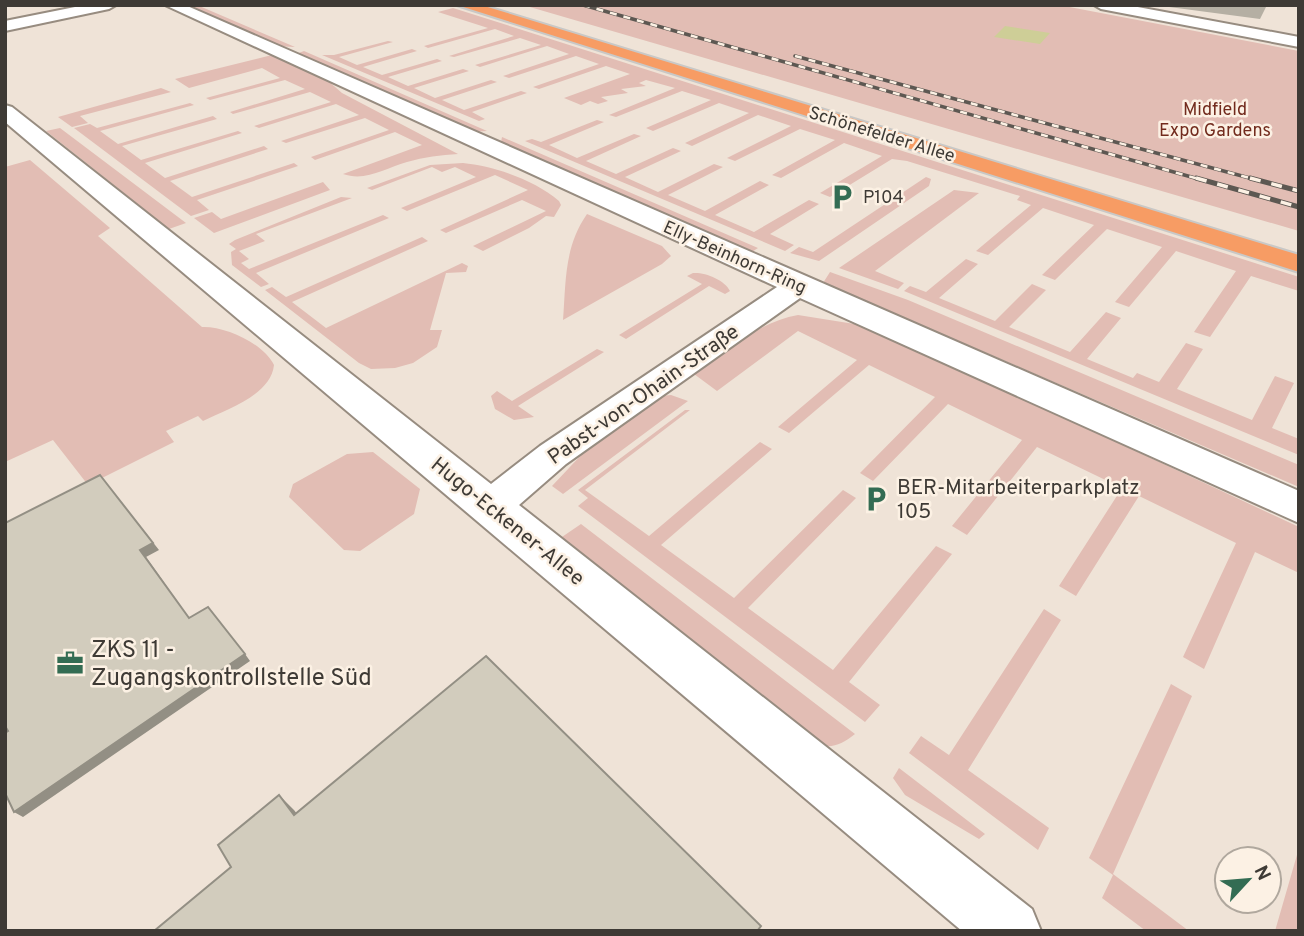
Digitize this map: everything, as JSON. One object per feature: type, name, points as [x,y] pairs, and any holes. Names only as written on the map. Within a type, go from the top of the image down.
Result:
[{"type":"highway","name":"Schönefelder Allee","points":[[464,5],[1299,264]]},
{"type":"highway","name":"Schönefelder Allee","points":[[505,5],[1299,242]]},
{"type":"street","points":[[5,26],[109,5]]},
{"type":"street","name":"Elly-Beinhorn-Ring","points":[[172,5],[1299,508]]},
{"type":"street","points":[[1101,5],[1299,42]]},
{"type":"street","name":"Hugo-Eckener-Allee","points":[[5,111],[1010,931]]},
{"type":"street","name":"Pabst-von-Ohain-Straße","points":[[491,507],[553,455],[799,285]]},
{"type":"green space","points":[[183,5],[197,5],[295,47],[275,46]]},
{"type":"green space","name":"Midfield Expo Gardens","points":[[523,5],[1059,5],[1299,51],[1299,231]]},
{"type":"green space","points":[[453,8],[1299,277],[1299,291],[1251,276],[1210,337],[1194,332],[1236,271],[1176,251],[1129,307],[1115,302],[1162,247],[1107,229],[1055,280],[1042,275],[1094,225],[1043,208],[988,255],[976,251],[1031,205],[1017,200],[1020,196],[907,161],[892,159],[830,197],[820,193],[882,156],[844,143],[781,178],[772,175],[835,140],[800,129],[735,161],[727,158],[791,126],[758,115],[692,146],[685,143],[749,113],[719,103],[653,131],[646,128],[711,100],[682,91],[616,117],[609,115],[675,88],[646,80],[639,83],[646,86],[621,89],[628,93],[601,97],[608,101],[598,104],[590,101],[581,105],[564,98],[630,74],[606,66],[539,89],[533,87],[599,64],[576,56],[509,78],[503,76],[569,54],[547,46],[480,67],[475,65],[541,45],[520,38],[454,57],[449,56],[514,36],[495,29],[428,48],[424,46],[488,28],[438,12]]},
{"type":"green space","points":[[393,42],[339,57],[357,65],[412,49],[417,51],[363,67],[382,75],[437,59],[442,61],[388,77],[408,86],[463,69],[469,71],[414,88],[435,98],[491,80],[497,82],[442,100],[464,110],[521,91],[527,93],[472,112],[485,119],[479,121],[322,55],[334,55]]},
{"type":"green space","points":[[304,51],[487,131],[470,132],[296,54]]},
{"type":"green space","points":[[272,55],[327,80],[342,93],[458,154],[413,160],[368,175],[343,174],[422,145],[395,132],[315,160],[311,157],[389,130],[365,118],[286,143],[281,141],[359,115],[336,104],[259,128],[254,126],[331,102],[310,92],[233,114],[230,112],[305,89],[285,80],[210,100],[206,98],[280,78],[262,68],[189,88],[175,79]]},
{"type":"green space","points":[[161,88],[171,92],[80,116],[88,123],[72,127],[58,117]]},
{"type":"green space","points":[[190,103],[194,105],[100,131],[118,144],[213,116],[217,119],[122,146],[141,160],[238,131],[242,133],[145,163],[165,178],[264,146],[268,149],[170,181],[192,197],[294,163],[298,166],[197,200],[209,210],[191,216],[74,128],[90,124],[97,128]]},
{"type":"green space","points":[[597,120],[604,122],[549,145],[577,158],[634,134],[641,136],[586,161],[616,174],[673,148],[681,151],[625,177],[658,192],[714,164],[723,167],[668,195],[705,211],[760,181],[769,185],[715,215],[754,232],[809,200],[819,204],[770,234],[794,245],[785,251],[525,141],[532,139],[541,142]]},
{"type":"green space","points":[[60,128],[186,223],[169,229],[46,131]]},
{"type":"green space","points":[[502,137],[758,248],[747,255],[506,148],[501,142]]},
{"type":"green space","points":[[30,160],[110,228],[98,236],[202,327],[221,329],[243,337],[269,357],[274,365],[271,376],[257,393],[203,421],[198,416],[166,431],[174,442],[88,485],[53,440],[5,462],[5,167]]},
{"type":"green space","points":[[463,163],[488,167],[526,181],[549,193],[561,205],[554,217],[546,216],[529,228],[483,251],[473,246],[546,211],[522,200],[446,233],[440,230],[528,190],[495,175],[407,211],[401,208],[476,177],[455,167],[442,172],[432,167],[372,190],[367,188],[430,165]]},
{"type":"green space","points":[[926,177],[931,179],[929,186],[819,261],[790,253],[799,247],[813,252]]},
{"type":"green space","points":[[323,182],[330,190],[214,233],[194,218],[212,212],[221,219]]},
{"type":"green space","points":[[954,190],[979,193],[875,271],[904,283],[898,289],[839,268]]},
{"type":"green space","points":[[341,197],[352,198],[256,234],[265,241],[239,251],[249,259],[241,263],[249,269],[383,215],[389,218],[256,273],[269,284],[261,287],[232,265],[231,252],[236,249],[229,244],[235,240]]},
{"type":"green space","points":[[587,214],[662,246],[671,256],[662,264],[563,320],[570,252],[579,226]]},
{"type":"green space","points":[[422,237],[428,241],[292,302],[326,328],[462,263],[468,266],[466,272],[446,273],[430,330],[442,330],[437,347],[413,363],[395,368],[371,369],[359,363],[265,290],[272,287],[286,297]]},
{"type":"green space","points":[[966,259],[978,264],[939,298],[995,321],[1032,284],[1046,290],[1009,327],[1070,352],[1106,312],[1121,318],[1087,359],[1133,378],[1137,373],[1159,382],[1186,343],[1203,349],[1177,389],[1252,420],[1275,376],[1294,383],[1272,428],[1299,439],[1299,455],[904,291],[910,286],[926,292]]},
{"type":"green space","points":[[830,272],[908,300],[1299,465],[1299,487],[823,283]]},
{"type":"green space","points":[[693,273],[714,278],[724,283],[730,291],[725,294],[709,286],[626,339],[619,335],[702,284],[687,276]]},
{"type":"green space","points":[[798,315],[867,326],[1299,527],[1299,573],[1255,552],[1204,669],[1183,657],[1236,543],[1139,496],[1076,596],[1059,586],[1122,488],[1037,447],[967,535],[952,526],[1022,440],[948,404],[873,481],[860,473],[935,397],[869,365],[789,433],[778,427],[857,360],[798,331],[717,391],[694,374],[756,331]]},
{"type":"green space","points":[[597,349],[604,352],[518,406],[534,417],[514,420],[495,409],[491,396],[497,391],[512,401]]},
{"type":"green space","points":[[671,395],[688,401],[563,494],[552,486],[585,451],[660,396]]},
{"type":"green space","points":[[685,410],[690,410],[585,490],[649,536],[760,442],[772,449],[661,545],[734,598],[843,490],[856,498],[748,608],[833,670],[936,546],[952,554],[849,682],[880,705],[865,722],[578,506],[588,498],[578,490]]},
{"type":"green space","points":[[373,452],[420,489],[414,514],[360,551],[344,550],[289,497],[293,484],[347,454]]},
{"type":"green space","points":[[581,524],[855,734],[836,745],[815,744],[559,539]]},
{"type":"green space","points":[[1044,609],[1061,620],[968,770],[1049,828],[1038,850],[909,753],[921,736],[949,755]]},
{"type":"green space","points":[[1171,684],[1192,696],[1113,874],[1189,931],[1146,931],[1102,898],[1113,875],[1089,858]]},
{"type":"green space","points":[[899,768],[985,834],[979,839],[905,795],[893,778]]},
{"type":"green space","points":[[1299,848],[1299,931],[1275,931],[1280,915],[1283,915],[1283,903]]},
{"type":"shaded area","points":[[1005,26],[1050,33],[1040,44],[994,37]]},
{"type":"building","points":[[100,475],[153,543],[140,550],[189,618],[208,607],[245,654],[14,812],[5,793],[5,733],[8,731],[5,726],[5,523]]},
{"type":"building","points":[[486,656],[761,926],[759,931],[154,931],[231,867],[218,845],[279,795],[294,815]]},
{"type":"railway","points":[[583,5],[1202,180]]},
{"type":"railway","points":[[795,56],[1257,180]]},
{"type":"railway","points":[[1196,178],[1299,207]]},
{"type":"railway","points":[[1250,178],[1299,191]]},
{"type":"place","name":"P104","points":[[842,197]]},
{"type":"place","name":"BER-Mitarbeiterparkplatz 105","points":[[876,499]]},
{"type":"place","name":"ZKS 11 - Zugangskontrollstelle Süd","points":[[70,663]]}]
